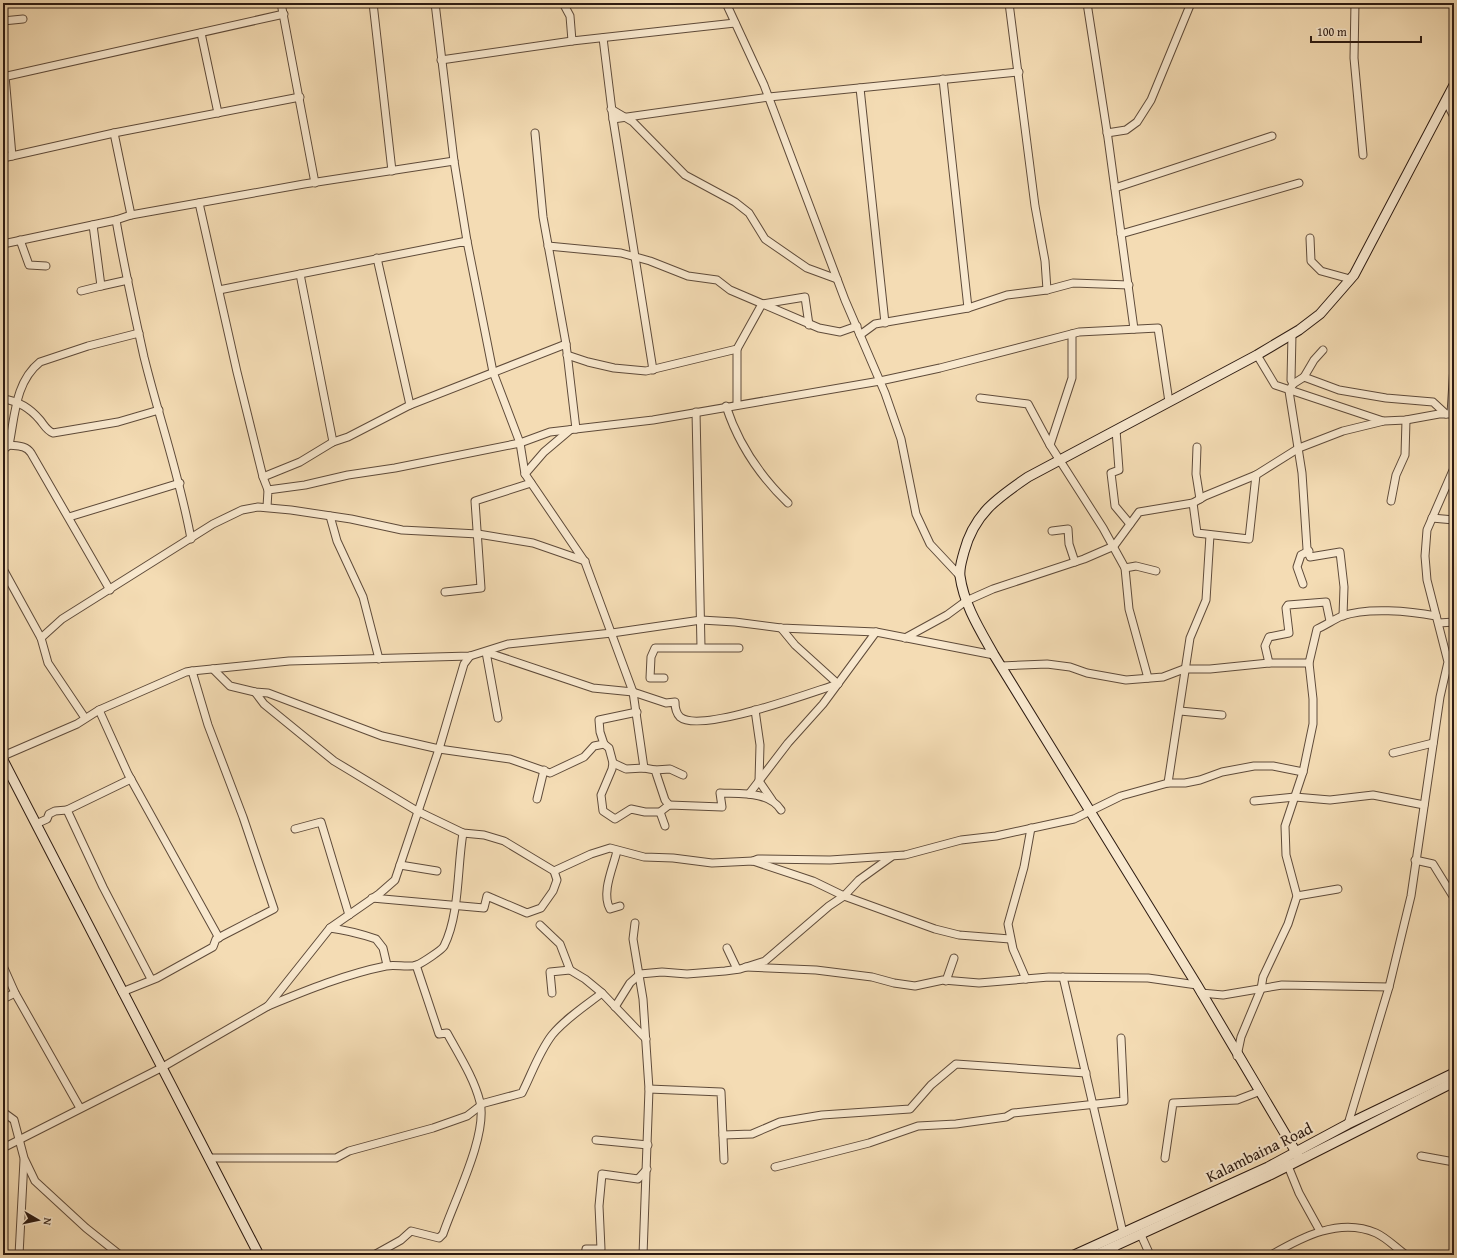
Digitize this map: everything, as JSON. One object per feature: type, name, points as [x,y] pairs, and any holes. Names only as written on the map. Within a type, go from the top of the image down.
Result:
[{"type":"street","points":[[281,3],[300,97],[315,183]]},
{"type":"street","points":[[373,3],[392,171]]},
{"type":"street","points":[[435,3],[454,162],[466,241],[493,372],[520,443],[525,474],[585,562],[634,692],[644,768]]},
{"type":"street","points":[[563,3],[570,16],[572,41]]},
{"type":"street","points":[[726,3],[769,97],[837,279],[880,381],[900,439],[916,514],[930,544],[960,576]]},
{"type":"street","points":[[1009,3],[1035,206],[1045,262],[1047,290]]},
{"type":"street","points":[[1087,3],[1108,133],[1134,329]]},
{"type":"street","points":[[1108,133],[1126,130],[1137,122],[1151,100],[1191,3]]},
{"type":"street","points":[[1355,3],[1354,58],[1363,155]]},
{"type":"street","points":[[12,156],[4,76],[284,14]]},
{"type":"street","points":[[3,21],[23,19]]},
{"type":"street","points":[[441,60],[572,41],[736,23]]},
{"type":"street","points":[[201,33],[218,112]]},
{"type":"street","points":[[603,38],[613,119],[653,370]]},
{"type":"street","points":[[613,119],[769,97],[1019,72]]},
{"type":"street","points":[[943,79],[968,308]]},
{"type":"street","points":[[1454,85],[1372,243],[1350,280],[1320,314],[1292,334],[1257,355],[1028,477],[998,498],[978,518],[966,544],[961,564],[960,576],[966,601],[994,655],[1199,989],[1258,1092],[1297,1156],[1454,1082]]},
{"type":"street","points":[[860,88],[885,323]]},
{"type":"street","points":[[3,158],[114,133],[300,97]]},
{"type":"street","points":[[1446,101],[1454,116]]},
{"type":"street","points":[[612,109],[625,117],[651,140],[685,175],[735,202],[749,213],[765,239],[807,268],[837,279]]},
{"type":"street","points":[[114,133],[131,215]]},
{"type":"street","points":[[535,133],[548,246],[566,344],[573,429]]},
{"type":"street","points":[[1115,188],[1272,136]]},
{"type":"street","points":[[3,244],[116,220],[131,215],[315,183],[454,162]]},
{"type":"street","points":[[1121,234],[1299,183]]},
{"type":"street","points":[[199,204],[263,477],[268,490],[267,507]]},
{"type":"street","points":[[116,220],[139,334],[180,483],[191,539]]},
{"type":"street","points":[[93,225],[101,286]]},
{"type":"street","points":[[1310,238],[1311,261],[1321,272],[1350,280]]},
{"type":"street","points":[[20,240],[29,265],[46,266]]},
{"type":"street","points":[[219,290],[466,241]]},
{"type":"street","points":[[548,246],[621,253],[635,256],[688,276],[716,280],[730,290],[809,325],[840,332],[857,326]]},
{"type":"street","points":[[377,258],[410,405]]},
{"type":"street","points":[[300,274],[333,442]]},
{"type":"street","points":[[81,291],[128,280]]},
{"type":"street","points":[[860,335],[875,324],[968,308],[1007,295],[1047,290],[1073,283],[1129,285]]},
{"type":"street","points":[[762,304],[805,297],[809,325]]},
{"type":"street","points":[[737,404],[737,349],[762,304]]},
{"type":"street","points":[[268,490],[305,485],[348,475],[395,468],[520,443],[550,432],[653,420],[737,404],[880,381],[940,368],[1072,334],[1158,328],[1169,402]]},
{"type":"street","points":[[110,590],[41,467],[28,449],[22,446],[6,448],[17,401],[31,370],[40,362],[88,346],[139,334]]},
{"type":"street","points":[[1050,445],[1072,378],[1072,334]]},
{"type":"street","points":[[1292,334],[1291,380],[1293,384]]},
{"type":"street","points":[[263,477],[300,462],[333,442],[348,437],[410,405],[566,344]]},
{"type":"street","points":[[567,355],[614,368],[646,371],[737,349]]},
{"type":"street","points":[[1323,350],[1314,360],[1304,377],[1293,384],[1289,391],[1299,448],[1310,557],[1340,552],[1344,587],[1343,616]]},
{"type":"street","points":[[1257,355],[1275,385],[1289,391],[1332,403],[1384,421]]},
{"type":"street","points":[[1450,414],[1454,365]]},
{"type":"street","points":[[1304,377],[1339,390],[1386,398],[1433,402],[1450,414]]},
{"type":"street","points":[[980,398],[1028,404],[1059,461],[1114,546],[1125,568],[1129,609],[1148,678]]},
{"type":"street","points":[[3,399],[17,401],[53,433],[118,422],[159,410]]},
{"type":"street","points":[[726,406],[733,427],[746,453],[778,494],[788,503]]},
{"type":"street","points":[[696,412],[699,620],[701,647]]},
{"type":"street","points":[[905,638],[947,615],[966,601],[993,589],[1075,562],[1114,546],[1139,512],[1193,504],[1256,475],[1299,448],[1342,431],[1384,421],[1406,420],[1450,414]]},
{"type":"street","points":[[1391,501],[1396,475],[1405,455],[1406,420]]},
{"type":"street","points":[[525,474],[544,452],[573,429]]},
{"type":"street","points":[[1116,430],[1119,470],[1111,473],[1116,506],[1130,524]]},
{"type":"street","points":[[1197,447],[1196,474],[1200,500]]},
{"type":"street","points":[[1348,1124],[1389,987],[1411,896],[1415,860],[1440,697],[1451,661],[1436,616],[1427,580],[1425,556],[1427,530],[1454,468]]},
{"type":"street","points":[[1193,504],[1196,530],[1198,533],[1249,539],[1256,475]]},
{"type":"street","points":[[69,517],[180,483]]},
{"type":"street","points":[[445,592],[481,588],[475,501],[531,483]]},
{"type":"street","points":[[41,638],[62,619],[213,524],[242,510],[258,507],[330,516],[402,530],[477,534],[533,543],[585,562]]},
{"type":"street","points":[[330,516],[336,541],[363,597],[379,659]]},
{"type":"street","points":[[1432,518],[1454,520]]},
{"type":"street","points":[[1052,531],[1068,529],[1069,544],[1075,562]]},
{"type":"street","points":[[1168,783],[1180,711],[1184,669],[1188,658],[1190,638],[1206,600],[1210,535]]},
{"type":"street","points":[[1303,584],[1297,567],[1301,556],[1309,551]]},
{"type":"street","points":[[1125,568],[1136,566],[1156,571]]},
{"type":"street","points":[[3,569],[41,638],[48,663],[85,718]]},
{"type":"street","points":[[1269,663],[1265,646],[1269,637],[1289,633],[1286,608],[1288,605],[1326,602],[1330,622]]},
{"type":"street","points":[[1237,1056],[1241,1037],[1261,989],[1263,977],[1279,945],[1297,896],[1286,855],[1285,826],[1303,772],[1313,724],[1313,699],[1309,664],[1317,629],[1343,616],[1358,613],[1398,612],[1436,616]]},
{"type":"street","points":[[3,756],[77,724],[99,710],[186,672],[289,661],[470,656],[508,644],[612,633],[699,620],[735,622],[781,628],[876,632],[994,655]]},
{"type":"street","points":[[1439,623],[1454,622]]},
{"type":"street","points":[[781,628],[795,645],[838,684]]},
{"type":"street","points":[[749,794],[788,743],[823,704],[876,632]]},
{"type":"street","points":[[664,678],[650,678],[651,657],[655,648],[739,648]]},
{"type":"street","points":[[486,652],[593,688],[634,692],[666,703],[674,702],[676,711],[680,717],[690,721],[723,718],[756,710],[838,684]]},
{"type":"street","points":[[486,652],[498,718]]},
{"type":"street","points":[[268,1006],[330,928],[395,880],[439,749],[464,664],[470,656]]},
{"type":"street","points":[[1001,666],[1047,664],[1070,667],[1087,673],[1126,680],[1162,677],[1184,669],[1210,669],[1269,663],[1309,664]]},
{"type":"street","points":[[213,669],[230,686],[256,692],[268,692],[382,736],[439,749],[510,759],[550,773],[584,757],[594,746],[604,744]]},
{"type":"street","points":[[122,992],[214,947],[216,939],[274,909],[243,817],[208,725],[192,671]]},
{"type":"street","points":[[256,692],[264,704],[334,761],[417,811],[463,833],[484,835],[504,842],[554,871],[557,880],[553,891],[541,908],[527,913],[487,896],[484,908],[455,907],[372,898]]},
{"type":"street","points":[[99,710],[131,779],[219,938]]},
{"type":"street","points":[[756,710],[760,745],[759,781],[781,810]]},
{"type":"street","points":[[1180,711],[1222,715]]},
{"type":"street","points":[[637,712],[599,720],[600,732],[613,763],[601,795],[603,811],[615,819],[631,809],[645,812],[660,812],[669,805],[722,807],[720,793],[749,794],[772,800]]},
{"type":"street","points":[[1393,753],[1434,744]]},
{"type":"street","points":[[3,760],[259,1255]]},
{"type":"street","points":[[613,763],[626,769],[670,769],[683,775]]},
{"type":"street","points":[[554,871],[610,848],[644,857],[673,858],[712,863],[753,861],[758,859],[830,860],[891,857],[905,855],[961,840],[996,836],[1074,819],[1121,796],[1168,783],[1185,783],[1200,780],[1222,772],[1254,766],[1273,766],[1303,772]]},
{"type":"street","points":[[537,799],[544,770]]},
{"type":"street","points":[[655,770],[665,800],[669,805]]},
{"type":"street","points":[[36,824],[47,818],[49,814],[55,810],[67,810],[131,779]]},
{"type":"street","points":[[1254,801],[1295,797],[1330,800],[1373,795],[1424,805]]},
{"type":"street","points":[[67,810],[103,888],[151,979]]},
{"type":"street","points":[[660,812],[665,826]]},
{"type":"street","points":[[294,829],[321,822],[349,915]]},
{"type":"street","points":[[1026,978],[1010,939],[1008,924],[1024,867],[1031,828]]},
{"type":"street","points":[[3,1148],[161,1068],[268,1006],[320,985],[387,965],[416,965],[443,948],[450,930],[455,907],[463,833]]},
{"type":"street","points":[[617,851],[608,889],[607,903],[610,909],[620,906]]},
{"type":"street","points":[[615,1007],[630,983],[640,974],[662,972],[687,974],[738,969],[765,961],[829,906],[844,896],[859,880],[891,857]]},
{"type":"street","points":[[1415,860],[1433,864],[1454,898]]},
{"type":"street","points":[[753,861],[813,881],[844,896],[947,932],[966,936],[1010,939]]},
{"type":"street","points":[[400,865],[437,871]]},
{"type":"street","points":[[1297,896],[1338,889]]},
{"type":"street","points":[[635,923],[633,939],[640,974],[649,1089],[643,1255]]},
{"type":"street","points":[[540,925],[560,944],[570,970]]},
{"type":"street","points":[[330,928],[354,931],[363,936],[376,939],[383,948],[387,965]]},
{"type":"street","points":[[727,948],[738,969]]},
{"type":"street","points":[[946,980],[954,958]]},
{"type":"street","points":[[374,1255],[401,1240],[411,1230],[439,1238],[443,1234],[476,1148],[480,1127],[480,1105],[472,1081],[448,1033],[439,1034],[416,965]]},
{"type":"street","points":[[3,966],[15,993],[80,1108]]},
{"type":"street","points":[[746,967],[816,970],[872,977],[894,983],[915,986],[946,980],[979,983],[1026,978],[1063,977],[1148,978],[1223,995],[1282,985],[1389,987]]},
{"type":"street","points":[[552,993],[550,972],[570,970],[585,979],[602,993],[646,1039]]},
{"type":"street","points":[[1063,977],[1123,1233]]},
{"type":"street","points":[[3,999],[15,993]]},
{"type":"street","points":[[209,1158],[336,1158],[349,1150],[433,1128],[466,1116],[480,1105],[503,1100],[522,1093],[537,1059],[552,1035],[602,993]]},
{"type":"street","points":[[775,1167],[869,1144],[918,1126],[956,1124],[1006,1117],[1013,1113],[1124,1101],[1122,1038]]},
{"type":"street","points":[[723,1135],[752,1134],[780,1122],[822,1115],[910,1109],[932,1085],[956,1064],[1086,1073]]},
{"type":"street","name":"Kalambaina Road","points":[[1074,1255],[1286,1162],[1348,1124],[1454,1073]]},
{"type":"street","points":[[649,1089],[722,1092],[724,1160]]},
{"type":"street","points":[[1165,1158],[1173,1103],[1237,1100],[1258,1092]]},
{"type":"street","points":[[3,1112],[14,1120],[18,1141],[35,1181],[86,1228],[120,1255]]},
{"type":"street","points":[[596,1140],[648,1145]]},
{"type":"street","points":[[1421,1156],[1454,1162]]},
{"type":"street","points":[[19,1255],[24,1158]]},
{"type":"street","points":[[1095,1255],[1115,1251],[1141,1235],[1286,1162],[1299,1193],[1320,1231]]},
{"type":"street","points":[[585,1255],[586,1250],[601,1249],[599,1206],[602,1174],[638,1179],[647,1169]]},
{"type":"street","points":[[1271,1255],[1320,1231],[1346,1227],[1362,1228],[1377,1234],[1406,1255]]},
{"type":"street","points":[[1141,1235],[1150,1255]]}]
